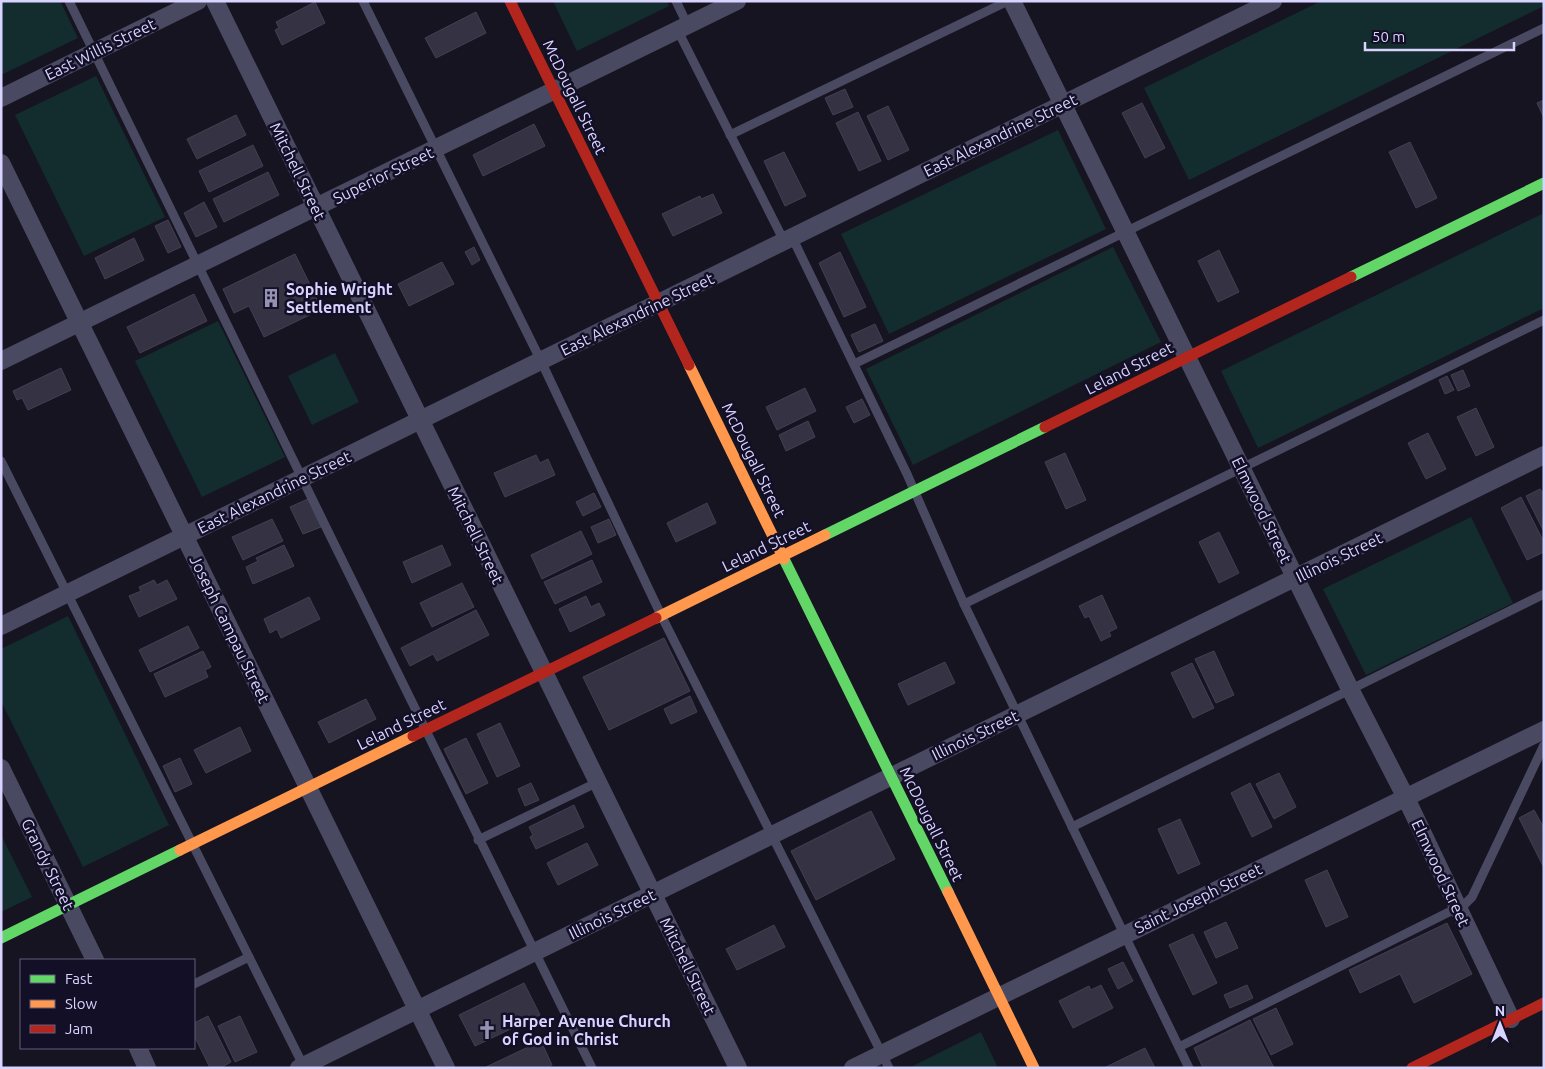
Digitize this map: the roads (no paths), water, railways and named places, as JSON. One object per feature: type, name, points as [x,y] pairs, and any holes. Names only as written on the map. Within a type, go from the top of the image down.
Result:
[{"type":"street","name":"East Willis Street","points":[[1,98],[198,1]]},
{"type":"street","name":"Mitchell Street","points":[[215,1],[738,1068]]},
{"type":"street","name":"McDougall Street","points":[[510,1],[1034,1068]]},
{"type":"street","name":"Superior Street","points":[[1,362],[737,1]]},
{"type":"street","name":"Elmwood Street","points":[[1012,1],[1295,578],[1406,798],[1457,909],[1511,1019]]},
{"type":"street","name":"East Alexandrine Street","points":[[1,626],[1273,1]]},
{"type":"street","name":"Joseph Campau Street","points":[[1,164],[446,1068]]},
{"type":"street","name":"Leland Street","points":[[1,938],[1544,184]]},
{"type":"street","name":"Illinois Street","points":[[302,1067],[1544,455]]},
{"type":"street","name":"Saint Joseph Street","points":[[854,1068],[886,1061],[999,996],[1544,730]]},
{"type":"street","name":"Grandy Street","points":[[1,768],[95,959]]},
{"type":"street","points":[[1412,1068],[1544,1003]]},
{"type":"street","points":[[138,1049],[148,1068]]},
{"type":"lane","points":[[69,1],[304,478],[424,731],[592,1068]]},
{"type":"lane","points":[[363,1],[541,361],[661,615],[886,1061]]},
{"type":"lane","points":[[676,1],[683,28],[730,135],[854,364],[915,493],[964,604],[1188,1068]]},
{"type":"lane","points":[[730,135],[1008,1]]},
{"type":"lane","points":[[854,364],[1544,28]]},
{"type":"lane","points":[[964,604],[1544,320]]},
{"type":"lane","points":[[1,462],[250,957],[302,1067]]},
{"type":"lane","points":[[1072,827],[1544,594]]},
{"type":"lane","points":[[1178,1047],[1457,909],[1472,897],[1544,745]]},
{"type":"lane","points":[[478,840],[598,782]]},
{"type":"lane","points":[[195,984],[250,957]]},
{"type":"place","name":"Sophie Wright Settlement","points":[[271,298]]},
{"type":"place","name":"Harper Avenue Church of God in Christ","points":[[487,1030]]}]
